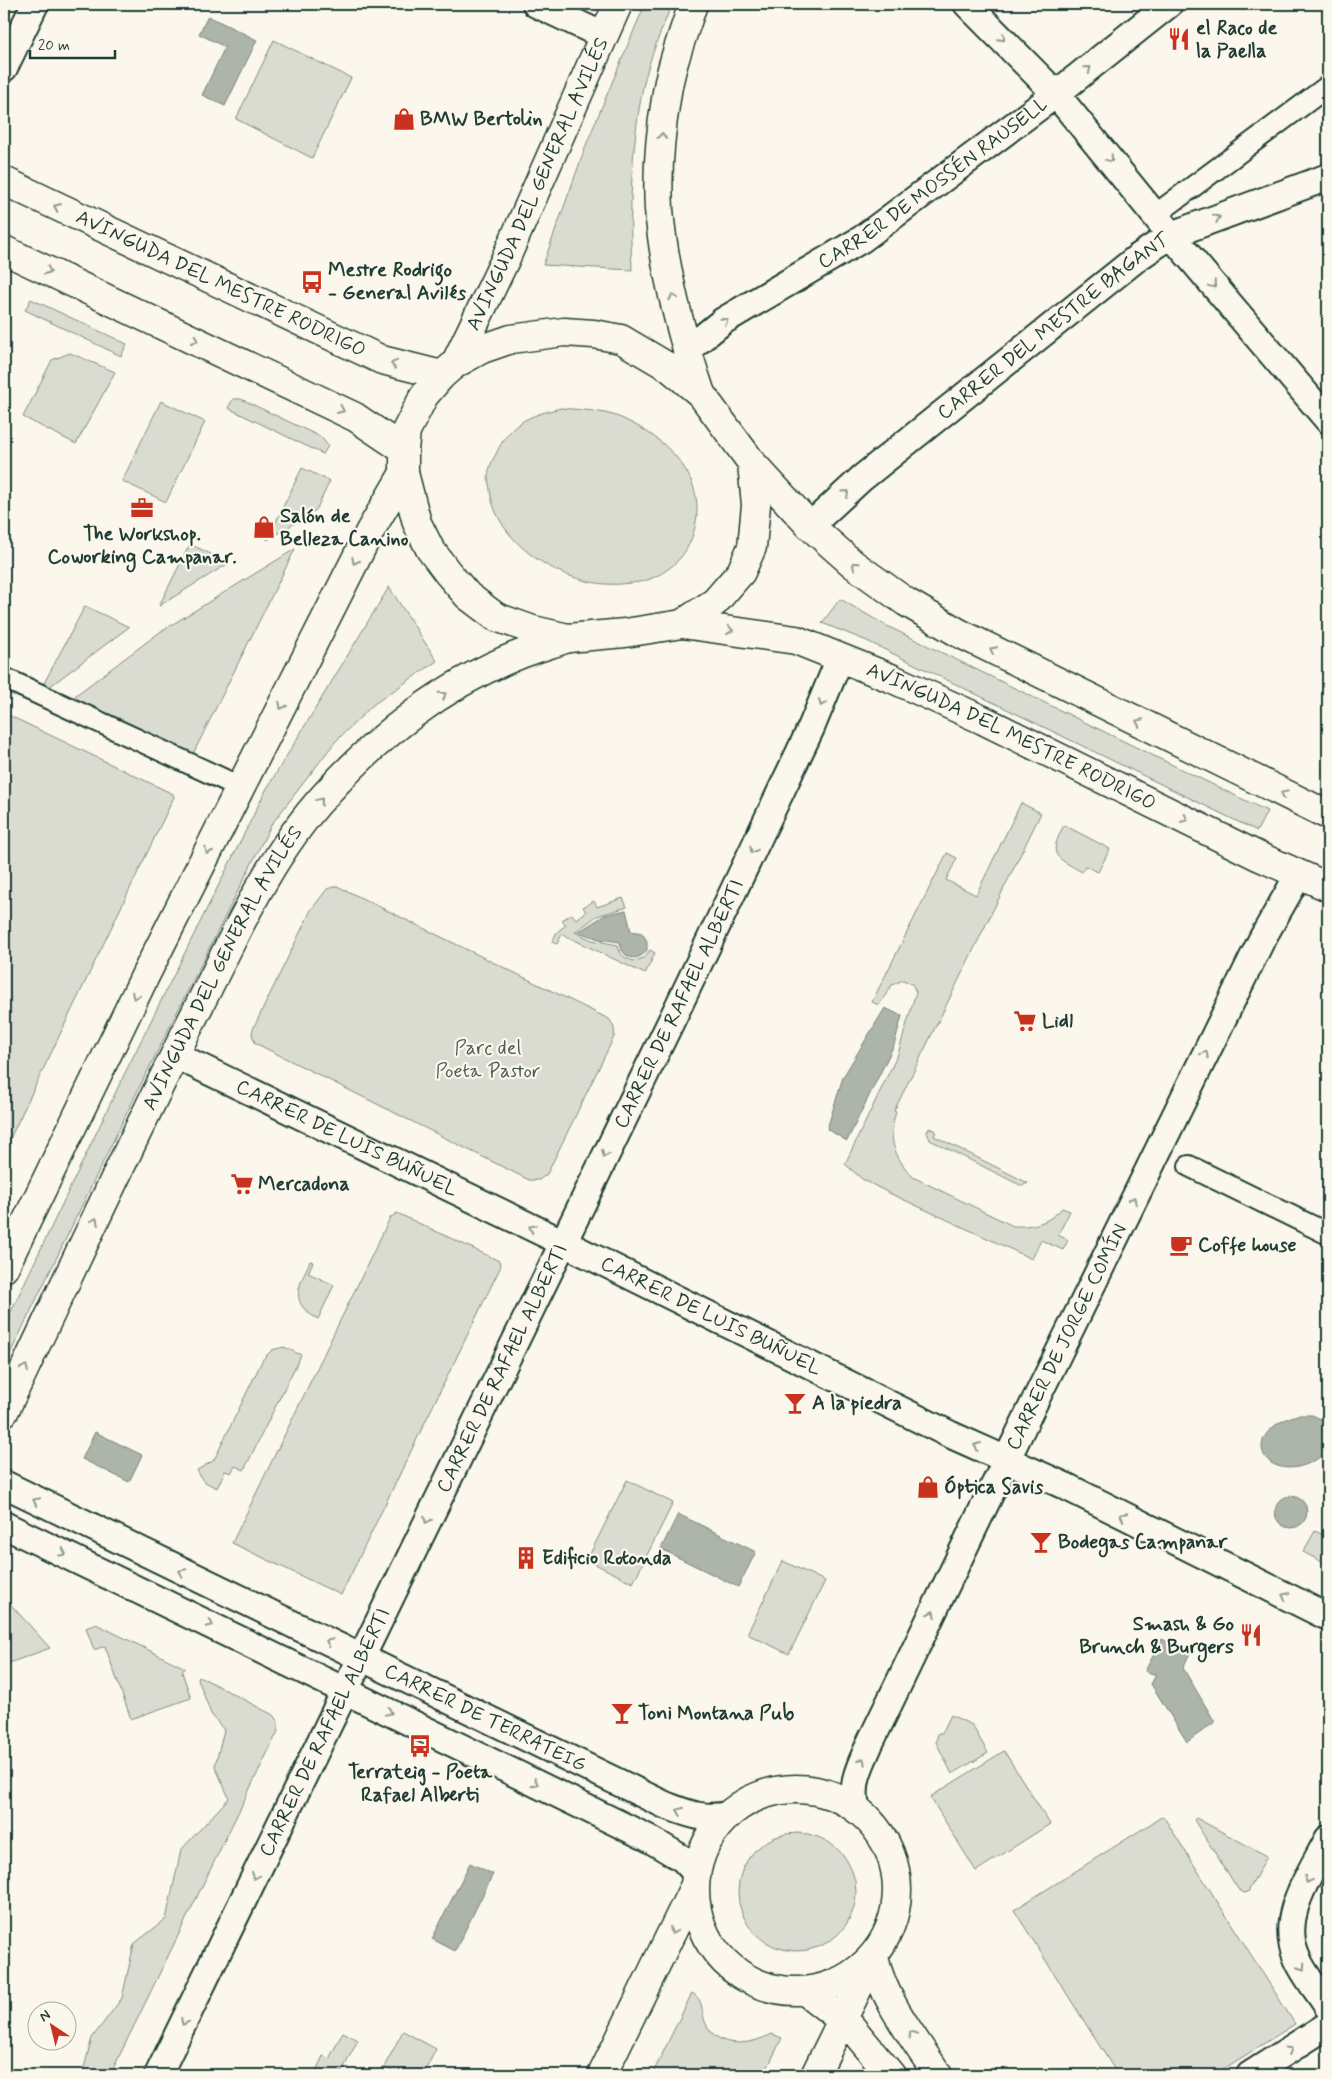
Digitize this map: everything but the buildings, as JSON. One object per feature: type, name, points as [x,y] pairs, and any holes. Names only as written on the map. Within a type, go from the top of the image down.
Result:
[{"type":"main road","name":"AVINGUDA DEL GENERAL AVILÉS","points":[[448,370],[505,260],[618,4]]},
{"type":"main road","points":[[693,4],[666,97],[659,158],[659,208],[666,262],[686,350],[701,394]]},
{"type":"main road","name":"AVINGUDA DEL MESTRE RODRIGO","points":[[4,182],[382,360],[448,370]]},
{"type":"main road","points":[[4,250],[355,417],[404,461]]},
{"type":"main road","points":[[752,464],[756,505],[752,546],[741,572],[715,602],[682,624],[625,633],[568,638],[533,630],[496,617],[468,596],[430,549],[417,523],[404,461],[406,431],[424,396],[448,370],[482,349],[510,339],[564,332],[594,334],[621,339],[670,368],[701,394],[752,464],[810,526],[872,580],[959,633],[1327,812]]},
{"type":"main road","points":[[7,1253],[404,461]]},
{"type":"main road","name":"AVINGUDA DEL MESTRE RODRIGO","points":[[682,624],[788,638],[893,679],[982,720],[1258,856],[1328,887]]},
{"type":"main road","name":"AVINGUDA DEL GENERAL AVILÉS","points":[[4,1412],[175,1055],[267,876],[294,834],[323,797],[386,735],[461,683],[515,656],[568,638]]},
{"type":"main road","points":[[602,2075],[695,1880],[702,1851],[712,1833],[728,1815],[743,1804],[760,1795],[794,1788],[820,1791],[840,1798],[870,1820],[881,1834],[894,1864],[897,1900],[889,1931],[815,2075]]},
{"type":"main road","points":[[695,1880],[697,1915],[704,1934],[722,1961],[747,1980],[779,1990],[805,1991],[834,1984],[855,1973],[874,1957]]},
{"type":"main road","points":[[874,1957],[885,1991],[938,2075]]},
{"type":"main road","points":[[805,1991],[843,2020],[875,2054],[891,2075]]},
{"type":"street","points":[[4,68],[35,4]]},
{"type":"street","points":[[536,4],[604,36]]},
{"type":"street","points":[[967,4],[1056,94],[1328,420]]},
{"type":"street","name":"CARRER DE MOSSÉN RAUSELL","points":[[686,350],[723,321],[862,239],[1056,94],[1169,4]]},
{"type":"street","points":[[1155,214],[1328,86]]},
{"type":"street","name":"CARRER DEL MESTRE BAGANT","points":[[810,526],[862,478],[1137,258],[1172,235],[1328,177]]},
{"type":"street","name":"CARRER DE RAFAEL ALBERTI","points":[[158,2075],[812,728],[840,658]]},
{"type":"street","points":[[4,678],[240,787]]},
{"type":"street","name":"CARRER DE JORGE COMÍN","points":[[856,1808],[854,1794],[857,1772],[1007,1459],[1262,939],[1299,874]]},
{"type":"street","name":"CARRER DE LUIS BUÑUEL","points":[[175,1055],[562,1242],[949,1434],[1007,1459],[1328,1617]]},
{"type":"street","points":[[1189,1166],[1328,1234]]},
{"type":"street","name":"CARRER DE TERRATEIG","points":[[4,1484],[665,1805],[693,1816],[710,1818],[728,1815]]},
{"type":"street","name":"CARRER DE TERRATEIG","points":[[4,1524],[648,1838],[683,1859],[695,1880]]},
{"type":"street","points":[[1328,1839],[1295,1906],[1290,1923],[1292,1943],[1297,1959],[1328,2006]]},
{"type":"street","points":[[1250,2075],[1328,2025]]},
{"type":"green space","points":[[645,4],[672,4],[649,66],[639,110],[632,178],[632,270],[543,265],[588,140]]},
{"type":"green space","points":[[274,40],[351,78],[312,158],[236,119]]},
{"type":"green space","points":[[31,299],[127,344],[121,356],[25,310]]},
{"type":"green space","points":[[70,353],[115,372],[76,444],[23,417],[52,360]]},
{"type":"green space","points":[[233,399],[241,399],[321,437],[328,446],[323,454],[228,408]]},
{"type":"green space","points":[[161,401],[205,422],[166,502],[122,481]]},
{"type":"green space","points":[[561,408],[614,415],[637,426],[667,447],[688,475],[695,491],[697,508],[695,527],[689,545],[679,559],[659,575],[639,582],[620,584],[579,579],[558,571],[538,560],[520,545],[506,529],[495,510],[488,481],[492,462],[504,439],[516,426],[534,416]]},
{"type":"green space","points":[[302,468],[330,481],[316,510],[267,540]]},
{"type":"green space","points":[[190,544],[229,563],[159,606]]},
{"type":"green space","points":[[295,549],[192,756],[72,698],[160,632]]},
{"type":"green space","points":[[389,587],[437,661],[374,704],[335,742],[271,825],[138,1090],[4,1366],[4,1326],[123,1077],[266,790]]},
{"type":"green space","points":[[840,599],[887,626],[1267,811],[1257,831],[867,641],[822,623]]},
{"type":"green space","points":[[85,606],[129,627],[49,687],[43,685]]},
{"type":"green space","points":[[4,713],[173,794],[174,797],[4,1151]]},
{"type":"green space","points":[[1021,803],[1041,813],[894,1111],[896,1112],[893,1121],[892,1139],[901,1162],[913,1177],[1013,1226],[1027,1226],[1046,1221],[1062,1208],[1070,1211],[1058,1235],[1068,1240],[1063,1250],[1041,1240],[1032,1259],[887,1192],[862,1179],[845,1164],[898,1054],[916,992],[912,984],[903,980],[892,985],[879,1005],[872,1002],[947,853],[957,858],[946,880],[976,895]]},
{"type":"green space","points":[[1064,825],[1110,849],[1098,872],[1085,866],[1082,872],[1056,854],[1056,843]]},
{"type":"green space","name":"Parc del Poeta Pastor","points":[[337,886],[611,1021],[614,1028],[614,1037],[547,1174],[539,1180],[529,1180],[255,1043],[252,1034],[253,1029],[311,910],[327,889]]},
{"type":"green space","points":[[623,898],[627,907],[597,916],[575,932],[592,940],[618,945],[623,956],[634,961],[644,958],[650,950],[655,953],[645,974],[562,934],[557,944],[552,942],[557,932],[566,925],[562,920],[572,914],[576,919],[586,912],[583,907],[594,901],[597,907]]},
{"type":"green space","points":[[929,1128],[936,1131],[934,1136],[1028,1183],[1022,1186],[930,1140],[927,1132]]},
{"type":"green space","points":[[397,1213],[499,1261],[501,1266],[341,1595],[232,1543],[390,1218]]},
{"type":"green space","points":[[310,1261],[313,1262],[308,1273],[334,1285],[318,1319],[303,1307],[299,1300],[302,1278]]},
{"type":"green space","points":[[284,1347],[301,1355],[244,1470],[235,1466],[231,1473],[225,1471],[217,1488],[203,1481],[197,1470],[213,1461],[216,1456],[263,1359],[272,1350]]},
{"type":"green space","points":[[627,1480],[673,1503],[633,1583],[587,1560]]},
{"type":"green space","points":[[1315,1531],[1328,1537],[1328,1565],[1303,1552]]},
{"type":"green space","points":[[783,1561],[825,1581],[789,1654],[747,1634]]},
{"type":"green space","points":[[4,1597],[50,1648],[4,1665]]},
{"type":"green space","points":[[96,1624],[185,1668],[182,1672],[191,1698],[131,1719],[105,1646],[94,1650],[86,1628]]},
{"type":"green space","points":[[199,1676],[273,1715],[278,1722],[278,1731],[110,2075],[82,2075],[92,2038],[122,1998],[134,1944],[166,1919],[181,1850],[229,1798],[215,1766],[224,1730],[211,1714],[198,1679]]},
{"type":"green space","points":[[951,1715],[972,1725],[988,1753],[952,1774],[936,1742],[938,1733],[942,1733]]},
{"type":"green space","points":[[1004,1751],[1050,1824],[976,1871],[930,1797]]},
{"type":"green space","points":[[1163,1816],[1295,2024],[1214,2075],[1118,2075],[1014,1910]]},
{"type":"green space","points":[[1196,1818],[1267,1856],[1248,1892],[1244,1893],[1238,1889],[1194,1820]]},
{"type":"green space","points":[[797,1833],[820,1837],[839,1850],[852,1869],[856,1892],[852,1915],[839,1934],[820,1947],[797,1951],[774,1947],[755,1934],[742,1915],[738,1892],[742,1869],[755,1850],[774,1837]]},
{"type":"green space","points":[[692,1993],[701,2003],[706,2024],[719,2038],[736,2043],[745,2043],[772,2034],[782,2038],[764,2075],[652,2075]]},
{"type":"green space","points":[[403,2031],[436,2049],[423,2075],[399,2075],[384,2067]]},
{"type":"green space","points":[[343,2032],[358,2040],[340,2075],[314,2075],[323,2056],[329,2059]]},
{"type":"shaded area","points":[[208,16],[257,40],[225,106],[202,95],[225,47],[199,34]]},
{"type":"shaded area","points":[[626,910],[631,931],[642,933],[647,941],[647,950],[639,957],[634,958],[626,955],[621,948],[620,942],[599,939],[578,932],[605,915]]},
{"type":"shaded area","points":[[885,1008],[902,1016],[894,1045],[847,1141],[827,1129],[843,1077]]},
{"type":"shaded area","points":[[1297,1415],[1312,1415],[1328,1422],[1328,1451],[1309,1464],[1291,1468],[1276,1466],[1266,1458],[1262,1448],[1265,1436],[1276,1425]]},
{"type":"shaded area","points":[[95,1432],[142,1455],[129,1482],[82,1459]]},
{"type":"shaded area","points":[[1291,1496],[1297,1497],[1302,1501],[1306,1506],[1306,1518],[1302,1523],[1297,1527],[1291,1528],[1285,1527],[1280,1523],[1276,1518],[1275,1512],[1276,1506],[1280,1501],[1285,1497]]},
{"type":"shaded area","points":[[678,1514],[756,1552],[738,1587],[661,1549]]},
{"type":"shaded area","points":[[1162,1639],[1190,1653],[1183,1668],[1215,1722],[1187,1742],[1151,1684],[1156,1675],[1145,1671]]},
{"type":"shaded area","points":[[470,1863],[493,1874],[455,1951],[432,1939]]},
{"type":"place","name":"el Raco de la Paella","points":[[1179,39]]},
{"type":"place","name":"BMW Bertolin","points":[[404,119]]},
{"type":"place","name":"Mestre Rodrigo - General Avilés","points":[[312,282]]},
{"type":"place","name":"The Workshop. Coworking Campanar.","points":[[142,508]]},
{"type":"place","name":"Salón de Belleza Canino","points":[[264,527]]},
{"type":"place","name":"Lidl","points":[[1025,1021]]},
{"type":"place","name":"Mercadona","points":[[242,1184]]},
{"type":"place","name":"Coffe house","points":[[1181,1245]]},
{"type":"place","name":"A la piedra","points":[[795,1403]]},
{"type":"place","name":"Óptica Savis","points":[[928,1487]]},
{"type":"place","name":"Bodegas Campanar","points":[[1041,1542]]},
{"type":"place","name":"Edificio Rotonda","points":[[526,1558]]},
{"type":"place","name":"Smash & Go Brunch & Burgers","points":[[1251,1635]]},
{"type":"place","name":"Toni Montana Pub","points":[[622,1713]]},
{"type":"place","name":"Terrateig - Poeta Rafael Alberti","points":[[420,1746]]}]
